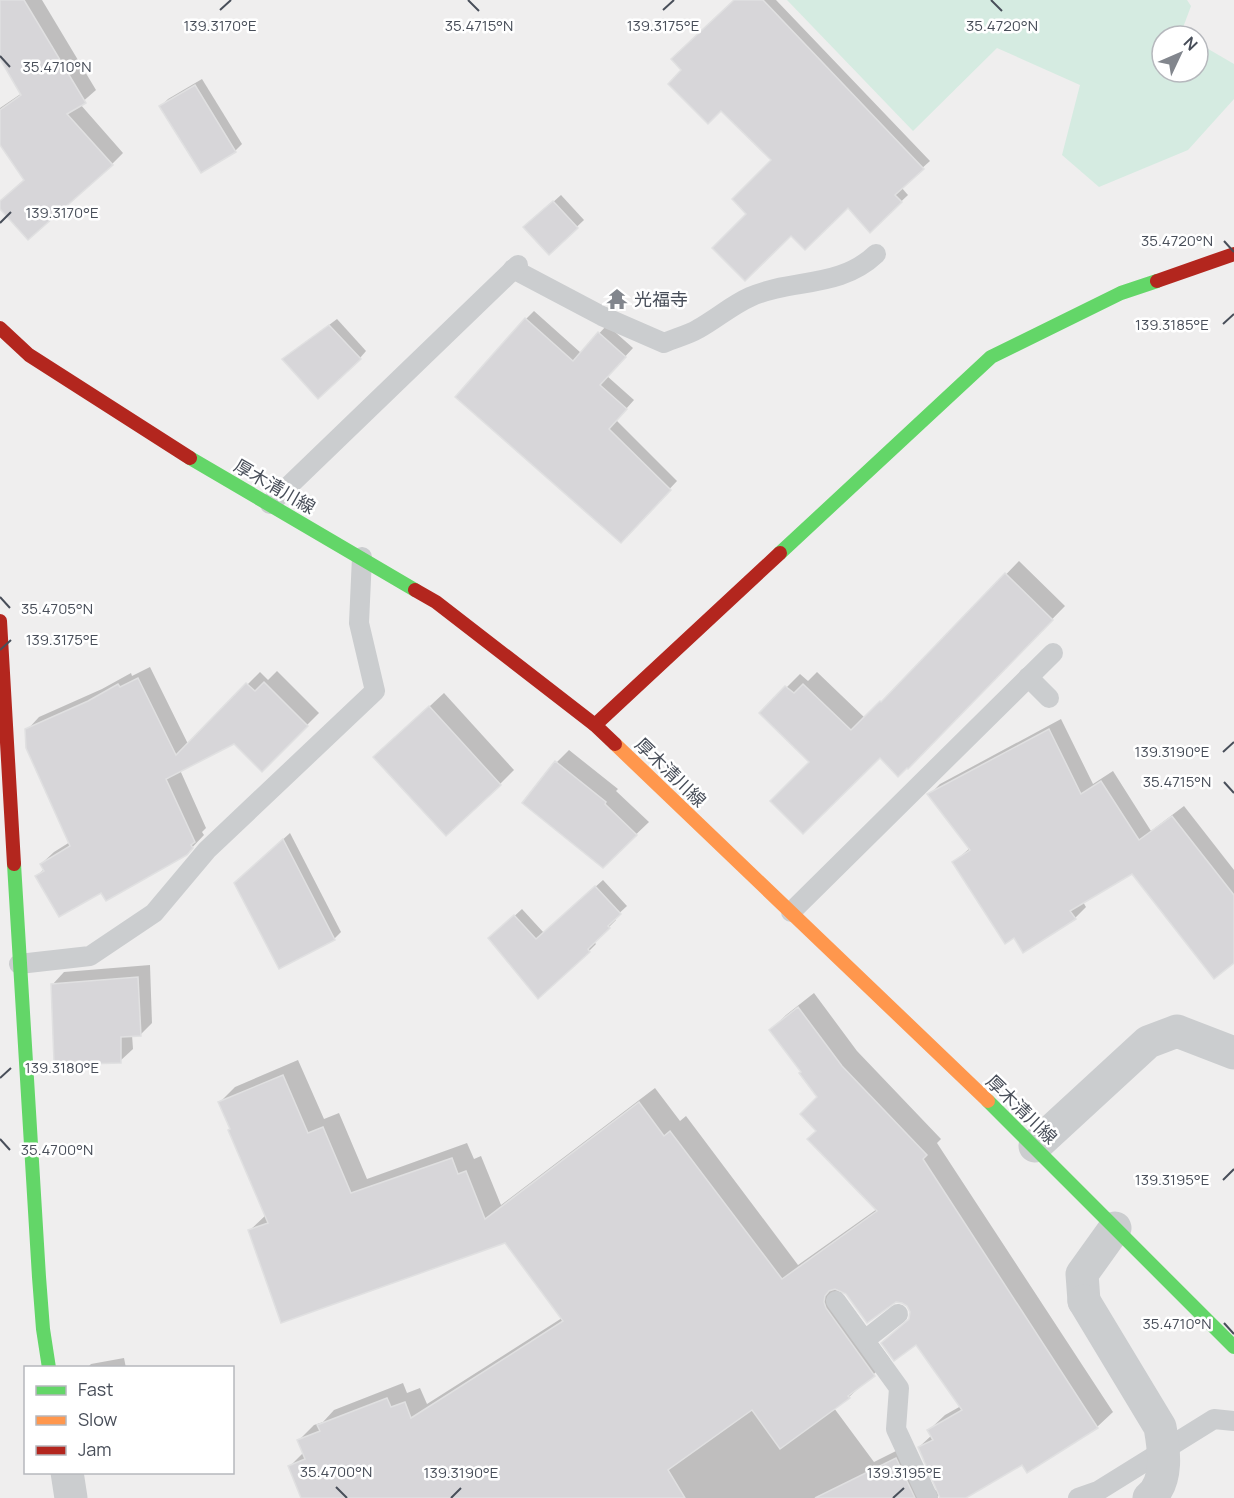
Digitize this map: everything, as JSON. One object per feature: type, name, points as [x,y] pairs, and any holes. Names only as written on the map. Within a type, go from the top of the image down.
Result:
[{"type":"main road","points":[[595,725],[991,357],[1121,293],[1234,254]]},
{"type":"main road","name":"厚木清川線","points":[[0,328],[29,355],[155,436],[436,602],[595,725],[1035,1146],[1234,1347]]},
{"type":"main road","points":[[0,621],[41,1308],[49,1366]]},
{"type":"street","points":[[1035,1146],[1148,1042],[1177,1031],[1234,1053]]},
{"type":"street","points":[[1115,1228],[1082,1274],[1084,1301],[1160,1427],[1164,1449],[1162,1473],[1153,1495],[1149,1498]]},
{"type":"street","points":[[67,1474],[72,1498]]},
{"type":"lane","points":[[270,504],[515,267],[602,316],[664,343],[697,330],[749,297],[775,289],[840,277],[865,264],[876,254]]},
{"type":"lane","points":[[19,964],[90,956],[154,914],[207,850],[375,691],[359,623],[362,557]]},
{"type":"lane","points":[[791,912],[1053,653]]},
{"type":"lane","points":[[1028,677],[1049,698]]},
{"type":"lane","points":[[836,1301],[899,1388],[896,1429],[928,1498]]},
{"type":"lane","points":[[865,1340],[898,1314]]},
{"type":"lane","points":[[1078,1498],[1098,1491],[1215,1419],[1234,1421]]},
{"type":"green space","points":[[787,0],[1187,0],[1191,6],[1184,24],[1150,24],[1150,84],[1210,84],[1210,50],[1234,64],[1234,99],[1188,150],[1099,187],[1062,155],[1080,85],[997,48],[913,131]]},
{"type":"building","points":[[0,0],[24,0],[86,103],[67,114],[113,165],[28,240],[0,209],[0,201],[24,180],[0,145],[0,110],[21,95],[0,59]]},
{"type":"building","name":"光福寺","points":[[734,0],[763,0],[924,169],[895,195],[902,202],[870,233],[848,208],[805,250],[791,236],[745,281],[712,248],[746,214],[732,199],[771,160],[721,111],[708,124],[668,84],[681,70],[671,59]]},
{"type":"building","points":[[195,85],[236,152],[201,173],[159,106]]},
{"type":"building","points":[[553,201],[578,228],[549,255],[523,227]]},
{"type":"building","points":[[525,318],[573,361],[598,332],[626,357],[600,385],[627,409],[609,429],[671,490],[621,543],[455,397]]},
{"type":"building","points":[[329,325],[361,359],[318,399],[282,359]]},
{"type":"building","points":[[1005,573],[1053,620],[908,769],[898,777],[880,758],[803,834],[770,801],[809,762],[759,713],[785,686],[794,693],[803,684],[851,730],[881,702]]},
{"type":"building","points":[[138,678],[176,755],[246,683],[255,691],[264,682],[308,726],[262,772],[234,744],[166,779],[195,842],[191,845],[193,848],[187,855],[106,901],[101,893],[59,917],[35,876],[44,871],[40,864],[70,846],[26,748],[25,729],[88,701],[118,684],[120,687]]},
{"type":"building","points":[[429,706],[501,785],[446,836],[373,757]]},
{"type":"building","points":[[1049,729],[1081,794],[1101,781],[1139,840],[1172,816],[1234,895],[1234,963],[1214,979],[1132,874],[1070,911],[1076,919],[1023,953],[1014,938],[1005,944],[952,862],[970,850],[927,794]]},
{"type":"building","points":[[555,761],[606,802],[605,804],[637,835],[603,868],[522,803]]},
{"type":"building","points":[[283,839],[335,940],[279,969],[234,883]]},
{"type":"building","points":[[595,886],[621,914],[588,949],[590,952],[538,999],[488,938],[514,915],[536,939]]},
{"type":"building","points":[[138,977],[141,1036],[121,1037],[121,1063],[54,1062],[51,984]]},
{"type":"building","points":[[798,1007],[842,1066],[927,1155],[923,1159],[1098,1428],[1027,1473],[1022,1465],[966,1498],[940,1498],[918,1447],[933,1440],[927,1430],[962,1410],[916,1345],[894,1361],[881,1343],[909,1319],[910,1312],[907,1306],[896,1302],[867,1323],[846,1294],[835,1289],[829,1291],[825,1296],[826,1308],[875,1376],[848,1396],[850,1398],[780,1449],[752,1410],[668,1470],[685,1498],[301,1498],[288,1466],[305,1459],[297,1440],[320,1431],[317,1425],[387,1398],[391,1407],[405,1402],[411,1418],[563,1321],[505,1243],[281,1323],[248,1230],[268,1223],[218,1102],[283,1075],[308,1133],[323,1127],[351,1193],[452,1158],[458,1174],[466,1171],[485,1219],[639,1102],[664,1136],[670,1131],[782,1279],[877,1211],[807,1139],[816,1131],[800,1114],[817,1097],[769,1030]]},
{"type":"building","points":[[896,1458],[915,1498],[815,1498]]},
{"type":"traffic: fast","points":[[780,553],[991,357],[1121,293],[1157,281]]},
{"type":"traffic: fast","points":[[190,458],[415,590]]},
{"type":"traffic: fast","points":[[14,864],[39,1277],[49,1366]]},
{"type":"traffic: fast","points":[[988,1101],[1234,1347]]},
{"type":"traffic: slow","points":[[615,744],[988,1101]]},
{"type":"traffic: jam","points":[[1157,281],[1234,254]]},
{"type":"traffic: jam","points":[[0,328],[29,355],[190,458]]},
{"type":"traffic: jam","points":[[595,725],[780,553]]},
{"type":"traffic: jam","points":[[415,590],[436,602],[595,725],[615,744]]},
{"type":"traffic: jam","points":[[0,621],[14,864]]},
{"type":"place","name":"光福寺","points":[[617,299]]}]
